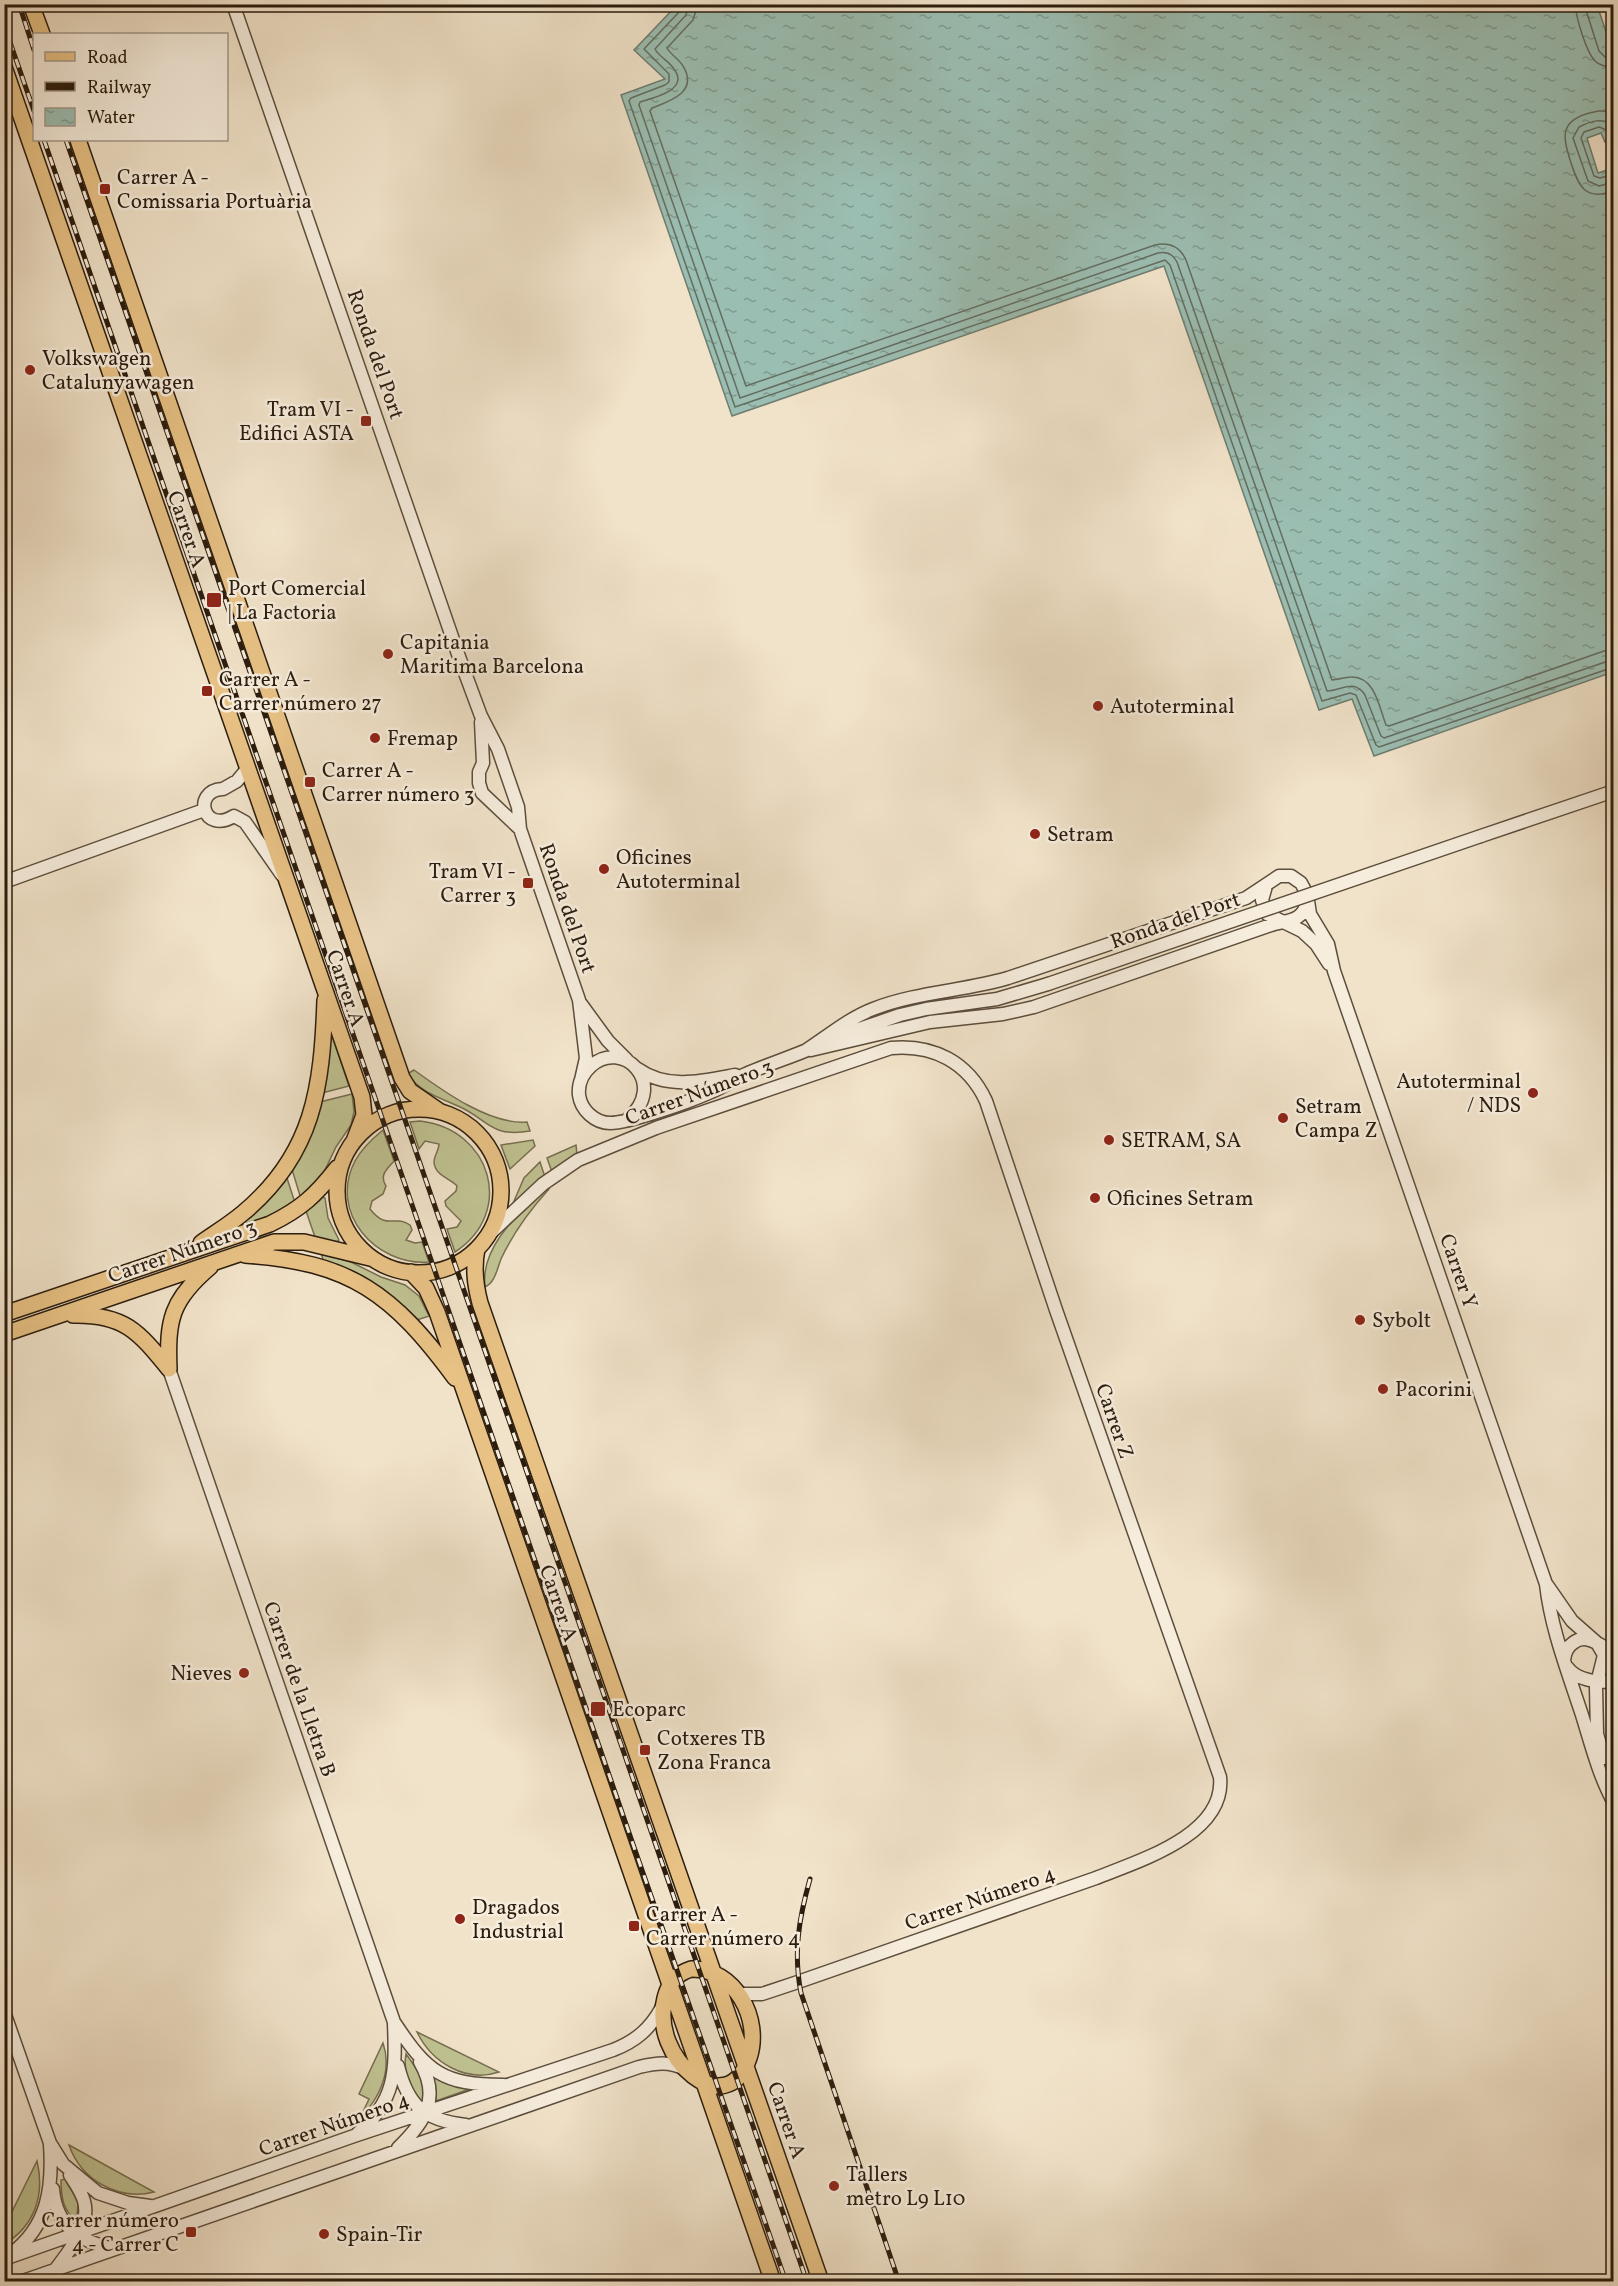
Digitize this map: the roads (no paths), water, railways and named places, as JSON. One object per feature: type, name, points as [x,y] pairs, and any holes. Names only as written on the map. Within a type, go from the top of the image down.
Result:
[{"type":"main road","points":[[31,4],[42,33]]},
{"type":"main road","name":"Carrer A","points":[[4,67],[362,1097],[364,1116],[354,1141]]},
{"type":"main road","name":"Carrer A","points":[[78,141],[400,1073],[410,1091],[439,1111]]},
{"type":"main road","points":[[193,1249],[230,1223],[258,1199],[287,1163],[301,1140],[317,1094],[324,1032],[325,991]]},
{"type":"main road","points":[[412,1109],[439,1111],[462,1121],[480,1136],[497,1165],[501,1190],[500,1203],[495,1220],[480,1245],[458,1265],[427,1274],[397,1269],[376,1260],[350,1236],[339,1215],[335,1192],[336,1180],[342,1161],[354,1141],[371,1125],[390,1114],[412,1109]]},
{"type":"main road","name":"Carrer Número 3","points":[[4,1314],[249,1232],[288,1215],[313,1197],[342,1161]]},
{"type":"main road","name":"Carrer Número 3","points":[[4,1334],[274,1242],[288,1241],[322,1245],[376,1260]]},
{"type":"main road","name":"Carrer A","points":[[480,1245],[474,1266],[480,1303],[821,2282]]},
{"type":"main road","points":[[236,1255],[281,1258],[316,1265],[365,1286],[411,1323],[464,1390]]},
{"type":"main road","points":[[169,1369],[168,1336],[173,1312],[188,1288],[215,1262]]},
{"type":"main road","name":"Carrer A","points":[[411,1272],[430,1294],[669,1984]]},
{"type":"main road","points":[[58,1316],[92,1315],[117,1321],[143,1338],[169,1369]]},
{"type":"main road","points":[[702,1969],[713,1973],[739,1994],[749,2011],[751,2021],[751,2047],[746,2065],[740,2075],[728,2084],[703,2083],[685,2069],[666,2040],[663,2007],[669,1984],[682,1972],[702,1969]]},
{"type":"main road","points":[[669,1984],[772,2282]]},
{"type":"street","name":"Ronda del Port","points":[[233,4],[481,716],[498,749],[518,807],[520,829],[579,1000]]},
{"type":"street","name":"Ronda del Port","points":[[481,716],[483,763],[479,772],[479,783],[482,793],[520,829]]},
{"type":"street","points":[[247,769],[237,781],[208,794],[204,810],[215,821],[225,821],[234,816],[245,822],[288,883]]},
{"type":"street","name":"Ronda del Port","points":[[746,1073],[846,1033],[900,1015],[997,999],[1048,984],[1614,791]]},
{"type":"street","points":[[4,882],[204,810]]},
{"type":"street","points":[[805,1051],[871,1010],[905,999],[986,985],[1008,978],[1246,898],[1278,876],[1291,876],[1305,888],[1310,914],[1328,944],[1334,971]]},
{"type":"street","points":[[1268,882],[1262,895],[1264,908],[1272,917],[1302,931],[1312,940],[1334,971]]},
{"type":"street","points":[[805,1051],[930,1022],[1003,1014],[1034,1007],[1283,922],[1292,921],[1301,916],[1308,900]]},
{"type":"street","name":"Carrer Y","points":[[1334,971],[1546,1584]]},
{"type":"street","points":[[579,1000],[608,1041],[632,1065],[643,1080],[645,1096],[638,1109],[627,1119]]},
{"type":"street","points":[[579,1000],[586,1058],[580,1099],[590,1115],[610,1123],[627,1119],[712,1092],[746,1073]]},
{"type":"street","name":"Carrer Número 3","points":[[480,1245],[543,1184],[560,1171],[578,1160],[646,1132],[891,1048],[919,1048],[954,1061]]},
{"type":"street","points":[[581,1080],[585,1072],[597,1061],[612,1057],[632,1065]]},
{"type":"street","name":"Carrer Z","points":[[954,1061],[974,1080],[986,1101],[1056,1310],[1220,1777],[1217,1802]]},
{"type":"street","name":"Carrer Número 3","points":[[632,1065],[656,1078],[680,1082],[746,1073]]},
{"type":"street","name":"Carrer de la Lletra B","points":[[169,1369],[394,2022]]},
{"type":"street","points":[[1546,1584],[1572,1621],[1597,1643],[1604,1655],[1596,1698],[1597,1734],[1614,1786]]},
{"type":"street","points":[[1546,1584],[1549,1609],[1565,1663],[1602,1777],[1614,1803]]},
{"type":"street","points":[[1614,1652],[1587,1639],[1577,1640],[1568,1648],[1565,1663],[1571,1673],[1580,1678],[1614,1682]]},
{"type":"street","points":[[1580,1678],[1591,1678],[1602,1668]]},
{"type":"street","name":"Carrer Número 4","points":[[739,1994],[762,1994],[1142,1860],[1172,1845],[1195,1829],[1205,1820],[1217,1802]]},
{"type":"street","name":"Carrer Número 4","points":[[5,2259],[354,2136],[629,2044],[648,2029],[663,2007]]},
{"type":"street","points":[[4,2012],[58,2167],[85,2202],[84,2219],[78,2234],[55,2270]]},
{"type":"street","points":[[394,2022],[427,2073],[430,2085],[426,2112],[419,2126],[394,2152]]},
{"type":"street","points":[[394,2022],[396,2059],[405,2091],[410,2098],[426,2112],[446,2123],[470,2126]]},
{"type":"street","points":[[415,2053],[441,2073],[462,2083],[504,2085]]},
{"type":"street","points":[[354,2136],[375,2116],[388,2095],[396,2059]]},
{"type":"street","points":[[20,2282],[639,2067],[662,2063],[685,2069]]},
{"type":"street","points":[[58,2167],[111,2199],[142,2206],[159,2205]]},
{"type":"street","points":[[58,2167],[56,2206],[67,2225],[94,2245],[114,2249]]},
{"type":"street","points":[[5,2259],[24,2242],[42,2217],[58,2167]]},
{"type":"water","points":[[677,5],[1597,5],[1613,52],[1613,139],[1605,142],[1601,133],[1587,138],[1598,173],[1613,168],[1613,672],[1374,756],[1352,699],[1319,710],[1164,266],[732,416],[621,95],[665,79],[634,50]]},
{"type":"water","points":[[1613,151],[1613,168],[1608,153]]},
{"type":"railway","points":[[19,4],[33,47]]},
{"type":"railway","points":[[4,25],[33,108]]},
{"type":"railway","points":[[44,141],[786,2282]]},
{"type":"railway","points":[[66,141],[807,2282]]},
{"type":"railway","points":[[810,1879],[798,1936],[797,1964],[801,1993],[899,2282]]},
{"type":"place","name":"Carrer A - Comissaria Portuària","points":[[105,189]]},
{"type":"place","name":"Volkswagen Catalunyawagen","points":[[30,370]]},
{"type":"place","name":"Tram VI - Edifici ASTA","points":[[366,421]]},
{"type":"place","name":"Port Comercial | La Factoria","points":[[214,600]]},
{"type":"place","name":"Capitania Maritima Barcelona","points":[[388,654]]},
{"type":"place","name":"Carrer A - Carrer número 27","points":[[207,691]]},
{"type":"place","name":"Autoterminal","points":[[1098,706]]},
{"type":"place","name":"Fremap","points":[[375,738]]},
{"type":"place","name":"Carrer A - Carrer número 3","points":[[310,782]]},
{"type":"place","name":"Setram","points":[[1035,834]]},
{"type":"place","name":"Oficines Autoterminal","points":[[604,869]]},
{"type":"place","name":"Tram VI - Carrer 3","points":[[528,883]]},
{"type":"place","name":"Autoterminal / NDS","points":[[1533,1093]]},
{"type":"place","name":"Setram Campa Z","points":[[1283,1118]]},
{"type":"place","name":"SETRAM, SA","points":[[1109,1140]]},
{"type":"place","name":"Oficines Setram","points":[[1095,1198]]},
{"type":"place","name":"Sybolt","points":[[1360,1320]]},
{"type":"place","name":"Pacorini","points":[[1383,1389]]},
{"type":"place","name":"Nieves","points":[[244,1673]]},
{"type":"place","name":"Ecoparc","points":[[598,1709]]},
{"type":"place","name":"Cotxeres TB Zona Franca","points":[[645,1750]]},
{"type":"place","name":"Dragados Industrial","points":[[460,1919]]},
{"type":"place","name":"Carrer A - Carrer número 4","points":[[634,1926]]},
{"type":"place","name":"Tallers metro L9 L10","points":[[834,2186]]},
{"type":"place","name":"Carrer número 4 - Carrer C","points":[[191,2232]]},
{"type":"place","name":"Spain-Tir","points":[[324,2234]]}]
